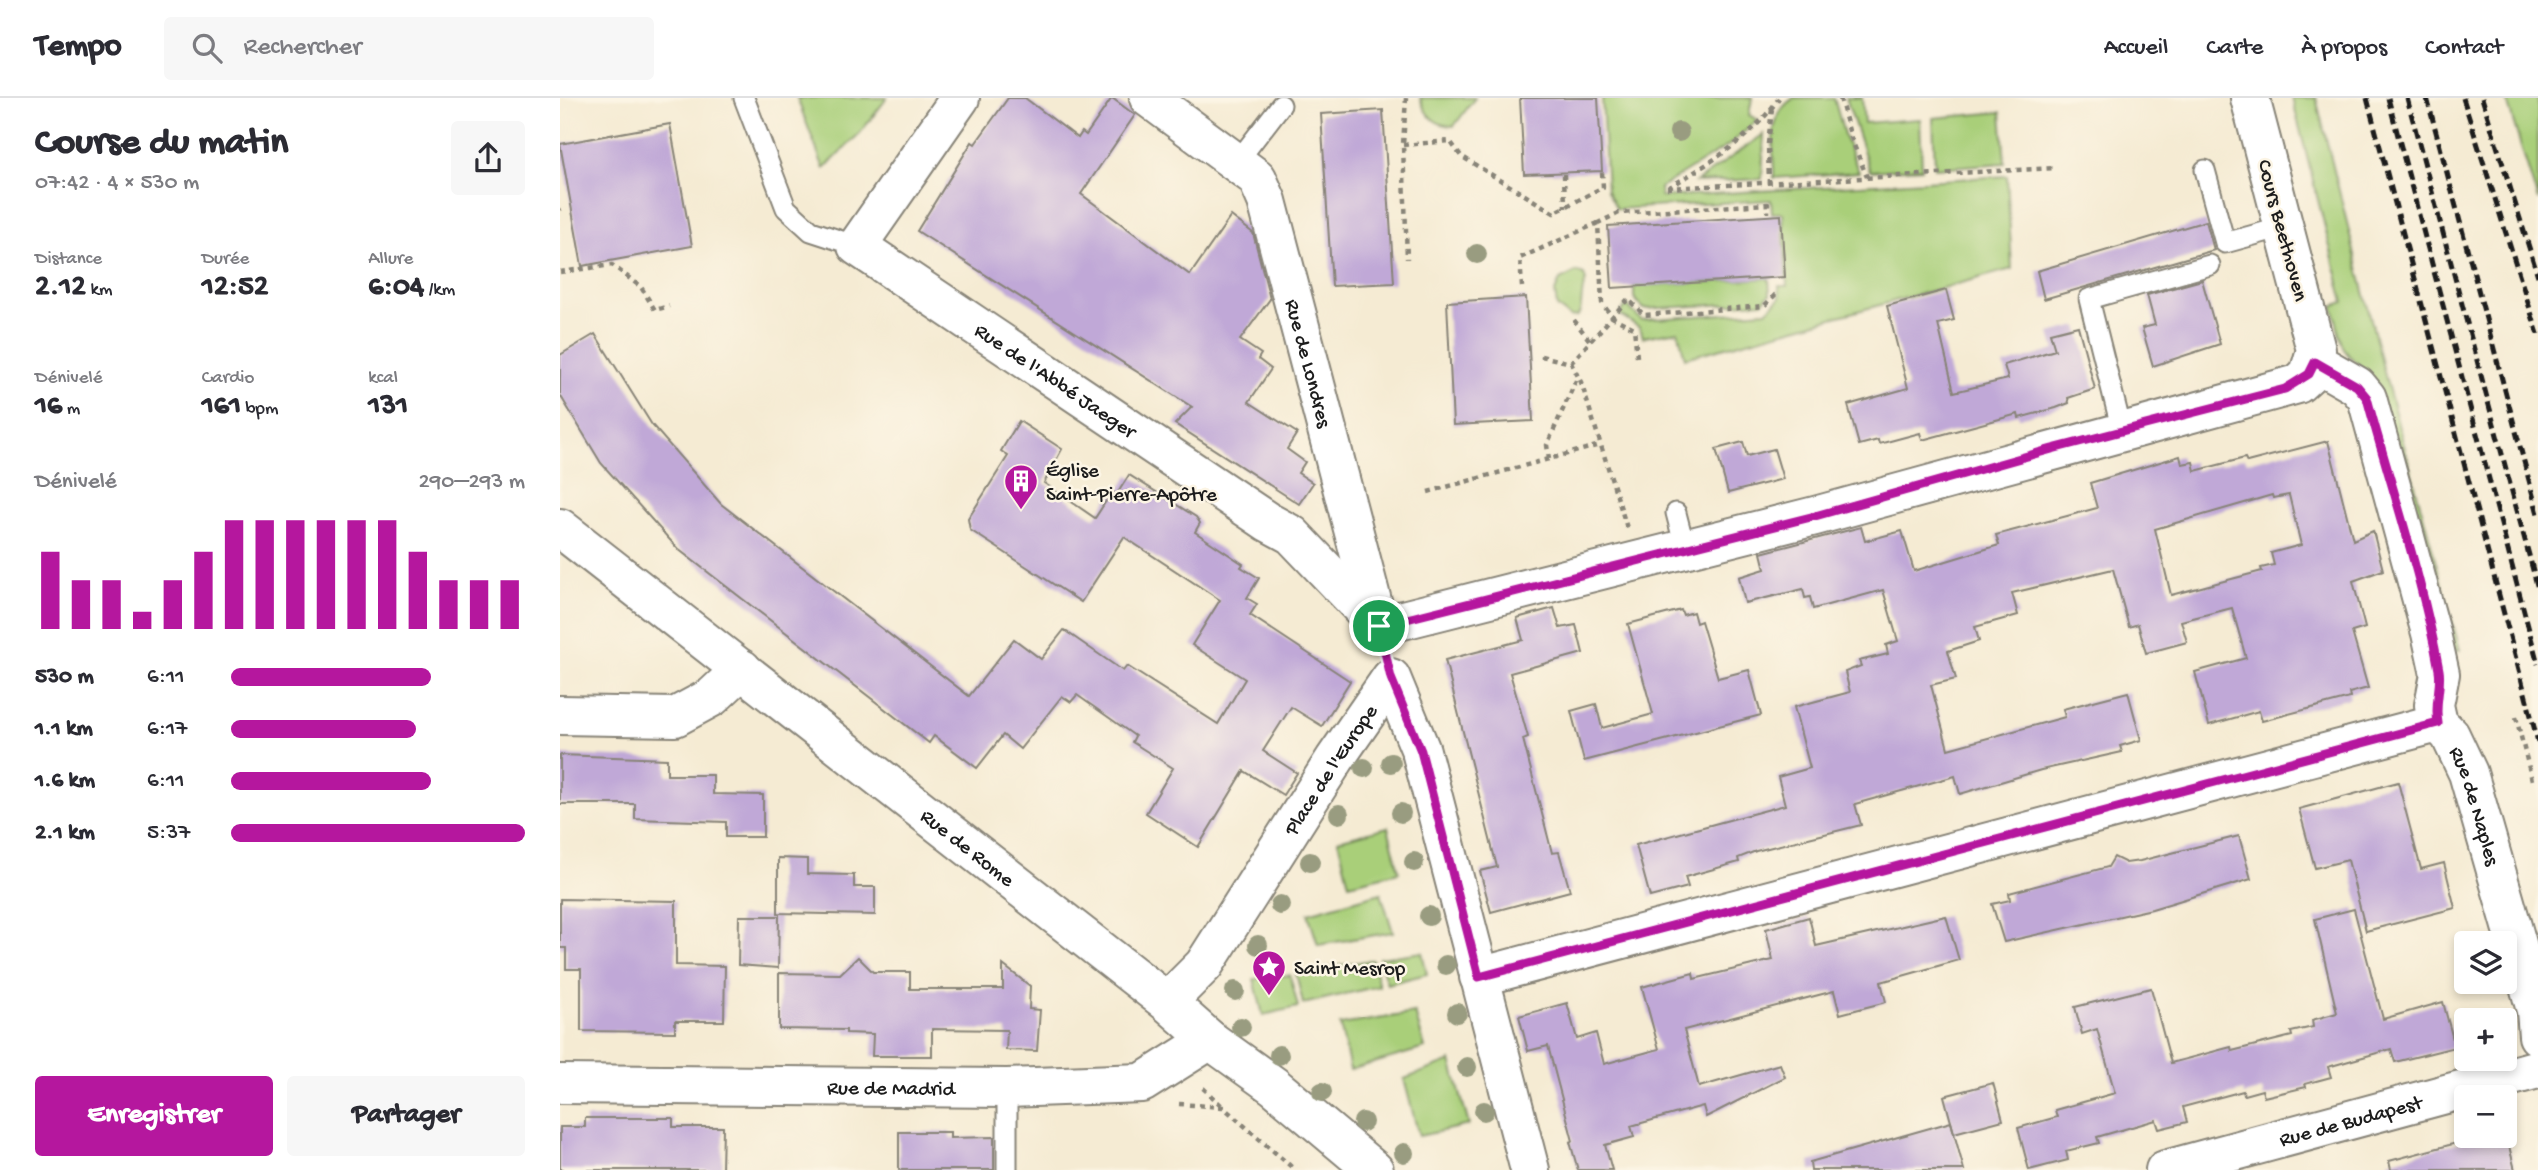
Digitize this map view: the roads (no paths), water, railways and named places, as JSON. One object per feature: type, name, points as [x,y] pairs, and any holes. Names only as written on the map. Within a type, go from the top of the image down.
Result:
[{"type":"street","points":[[857,246],[960,98]]},
{"type":"street","name":"Rue de Londres","points":[[1149,98],[1256,178],[1267,201],[1347,495],[1391,678]]},
{"type":"street","name":"Cours Beethoven","points":[[2250,98],[2311,328],[2315,362]]},
{"type":"street","name":"Rue de l'Abbé Jaeger","points":[[857,246],[1292,536],[1379,626]]},
{"type":"street","points":[[1379,626],[1681,530],[1815,516],[2285,389],[2309,374],[2315,362]]},
{"type":"street","name":"Rue de Naples","points":[[2315,362],[2357,386],[2367,398],[2440,674],[2434,705],[2438,723],[2450,734],[2478,803],[2536,1010],[2538,1036]]},
{"type":"street","name":"Rue de Rome","points":[[560,528],[1167,1002],[1210,1040],[1275,1086],[1374,1170]]},
{"type":"street","points":[[560,715],[675,717],[712,697],[743,669]]},
{"type":"street","name":"Place de l'Europe","points":[[1391,678],[1421,751],[1530,1170]]},
{"type":"street","name":"Place de l'Europe","points":[[1167,1002],[1204,965],[1335,759],[1391,678]]},
{"type":"street","points":[[1479,977],[2438,723]]},
{"type":"street","name":"Rue de Madrid","points":[[560,1084],[1007,1088],[1142,1083],[1210,1040]]},
{"type":"street","name":"Rue de Budapest","points":[[2165,1170],[2538,1069]]},
{"type":"lane","points":[[744,98],[786,208],[811,231],[857,246]]},
{"type":"lane","points":[[1237,162],[1281,106]]},
{"type":"lane","points":[[2204,170],[2225,243],[2283,227]]},
{"type":"lane","points":[[2122,431],[2089,299],[2210,265]]},
{"type":"lane","points":[[1007,1088],[1007,1170]]},
{"type":"railway","points":[[2367,98],[2538,742]]},
{"type":"railway","points":[[2388,98],[2538,664]]},
{"type":"railway","points":[[2407,98],[2538,589]]},
{"type":"railway","points":[[2427,98],[2538,514]]},
{"type":"railway","points":[[2463,98],[2538,334]]},
{"type":"railway","points":[[2482,98],[2538,276]]},
{"type":"place","name":"Église Saint-Pierre-Apôtre","points":[[1021,511]]},
{"type":"place","name":"Saint Mesrop","points":[[1269,997]]}]
